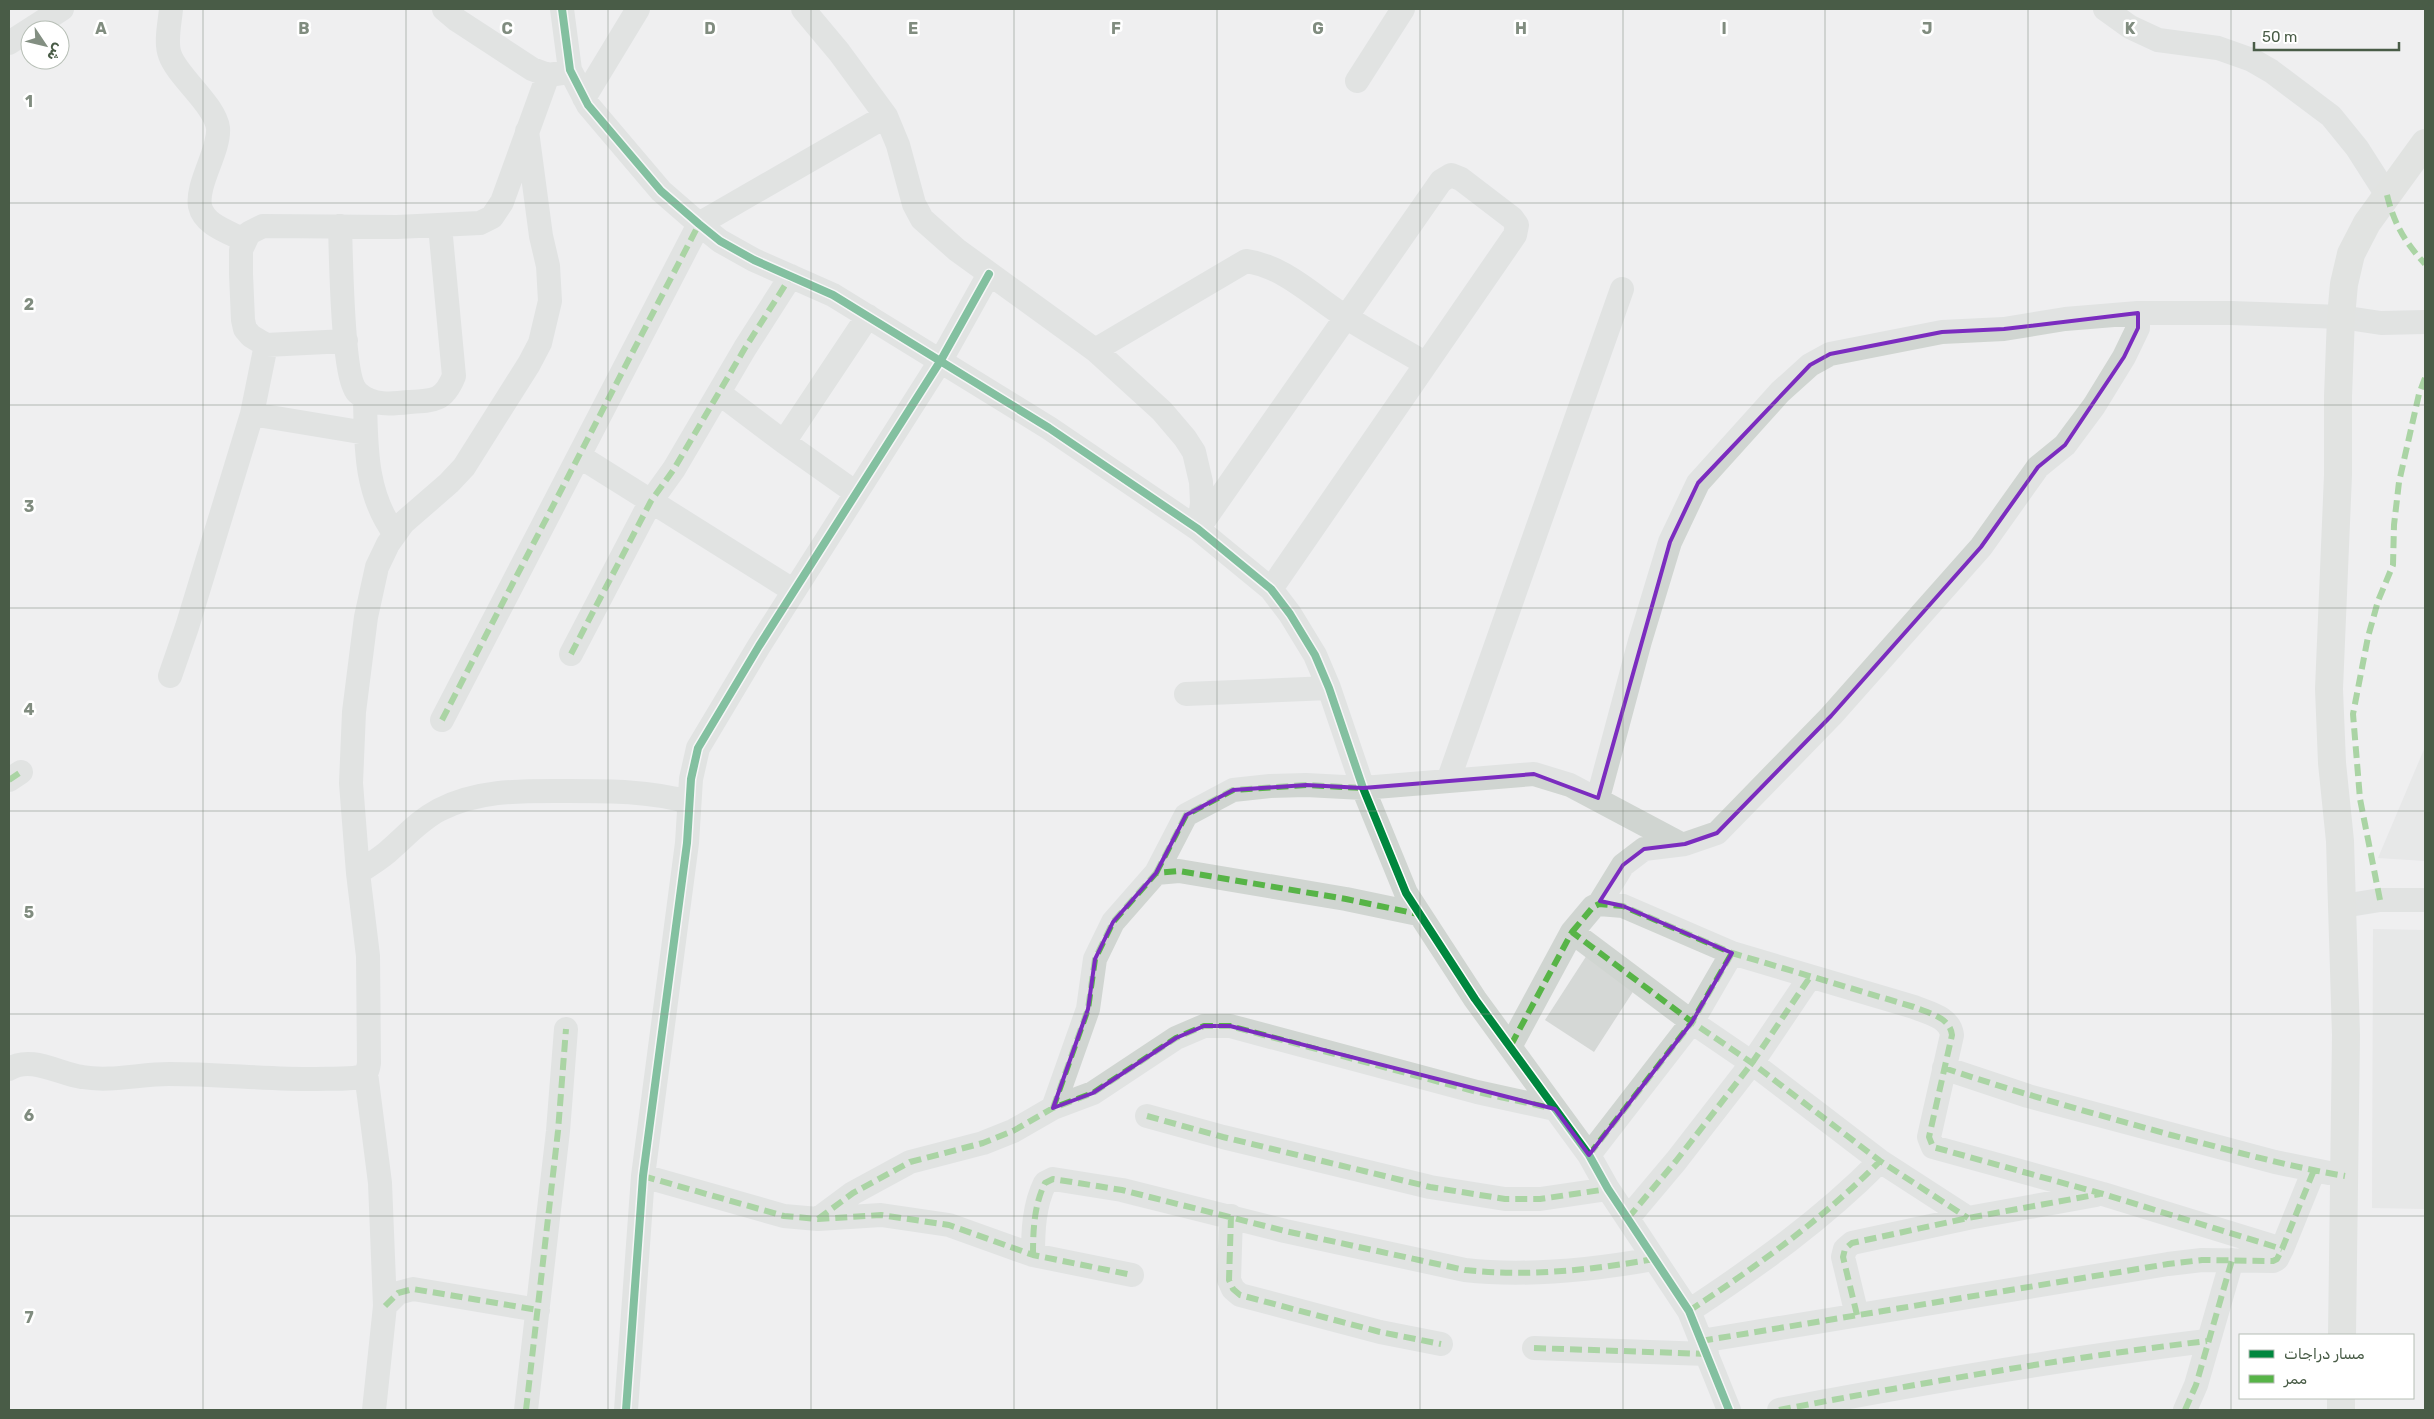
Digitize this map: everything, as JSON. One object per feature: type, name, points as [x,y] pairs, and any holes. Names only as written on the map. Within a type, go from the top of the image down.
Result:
[{"type":"street","points":[[9,42],[62,9]]},
{"type":"street","points":[[171,9],[170,54],[213,116],[218,128],[216,142],[205,176],[200,206],[208,222],[244,240]]},
{"type":"street","points":[[444,9],[457,20],[532,69],[559,73],[584,98],[612,136],[661,191],[720,241],[754,260],[833,295],[1049,428],[1198,529],[1271,589],[1290,614],[1315,655],[1329,688],[1363,788],[1406,893],[1418,914],[1476,999],[1589,1155],[1608,1189],[1689,1311],[1729,1410]]},
{"type":"street","points":[[346,341],[266,345],[251,336],[245,329],[243,320],[241,250],[244,240],[249,233],[263,226],[440,226],[480,224],[492,217],[508,188],[527,131],[559,73],[562,9]]},
{"type":"street","points":[[584,98],[638,9]]},
{"type":"street","points":[[803,9],[839,52],[886,116],[898,145],[916,212],[934,231],[989,274],[1095,350],[1162,411],[1185,438],[1194,452],[1199,466],[1202,503],[1198,529]]},
{"type":"street","points":[[1358,81],[1403,9]]},
{"type":"street","points":[[2104,9],[2130,27],[2158,40],[2218,48],[2252,60],[2271,71],[2331,116],[2357,148],[2387,195]]},
{"type":"street","points":[[442,720],[699,224],[886,116]]},
{"type":"street","points":[[374,1410],[385,1306],[380,1183],[366,1073],[369,1056],[367,1009],[368,956],[358,872],[351,783],[354,712],[371,586],[377,567],[395,534],[403,524],[464,467],[504,407],[540,343],[550,300],[548,266],[541,236],[527,131]]},
{"type":"street","points":[[2342,1334],[2346,1035],[2343,906],[2328,690],[2338,475],[2341,317],[2344,284],[2351,254],[2367,224],[2425,143]]},
{"type":"street","points":[[1198,529],[1441,181],[1451,175],[1461,179],[1512,218],[1517,224],[1515,235],[1271,589]]},
{"type":"street","points":[[340,226],[346,341],[352,384],[357,393],[365,398],[385,403],[435,401],[450,386],[454,376],[440,226]]},
{"type":"street","points":[[1095,350],[1246,261],[1262,263],[1291,279],[1346,317],[1426,364]]},
{"type":"street","points":[[626,1410],[643,1176],[687,843],[689,802],[698,748],[794,591],[941,360],[989,274]]},
{"type":"street","points":[[570,654],[651,501],[674,469],[718,393],[791,276]]},
{"type":"street","points":[[1448,781],[1622,289]]},
{"type":"street","points":[[1511,1045],[1572,932],[1584,914],[1599,904],[1623,865],[1644,849],[1681,844],[1717,833],[1832,716],[1981,548],[2038,467],[2065,445],[2094,406],[2124,357],[2138,328],[2138,313]]},
{"type":"street","points":[[1598,798],[1640,641],[1670,542],[1698,484],[1780,392],[1810,365],[1830,354],[1942,332],[2004,329],[2066,319],[2138,313],[2231,313],[2341,317],[2381,323],[2425,322]]},
{"type":"street","points":[[784,442],[868,316]]},
{"type":"street","points":[[170,676],[187,627],[252,414],[266,345]]},
{"type":"street","points":[[718,393],[856,493]]},
{"type":"street","points":[[365,398],[366,458],[374,492],[384,519],[395,534]]},
{"type":"street","points":[[252,414],[366,433]]},
{"type":"street","points":[[579,456],[794,591]]},
{"type":"street","points":[[1186,694],[1329,688]]},
{"type":"street","points":[[1053,1108],[1088,1009],[1095,959],[1113,922],[1156,873],[1186,815],[1233,790],[1306,784],[1363,788],[1534,774],[1570,785],[1598,798],[1681,844]]},
{"type":"street","points":[[358,872],[391,849],[411,829],[439,810],[476,796],[507,791],[621,791],[653,793],[689,802]]},
{"type":"street","points":[[1156,873],[1179,871],[1346,899],[1418,914]]},
{"type":"street","points":[[2343,906],[2380,900],[2425,900]]},
{"type":"street","points":[[1599,904],[1623,906],[1732,953],[1914,1007],[1944,1020],[1950,1027],[1952,1035],[1929,1137],[1933,1147],[2103,1194],[2282,1248]]},
{"type":"street","points":[[1572,932],[1692,1022],[1752,1063],[1880,1161],[1968,1218]]},
{"type":"street","points":[[1589,1155],[1692,1022],[1732,953]]},
{"type":"street","points":[[1628,1218],[1676,1161],[1752,1063],[1810,977]]},
{"type":"street","points":[[818,1219],[853,1193],[889,1172],[910,1162],[983,1143],[1013,1131],[1053,1108],[1093,1093],[1176,1038],[1204,1026],[1230,1026],[1476,1092],[1555,1109]]},
{"type":"street","points":[[526,1410],[558,1131],[566,1029]]},
{"type":"street","points":[[9,1069],[22,1064],[37,1064],[50,1070],[82,1077],[107,1078],[166,1074],[288,1079],[349,1078],[366,1073]]},
{"type":"street","points":[[1944,1068],[2038,1099],[2314,1170],[2345,1176]]},
{"type":"street","points":[[1147,1116],[1223,1137],[1448,1190],[1505,1199],[1540,1199],[1608,1189]]},
{"type":"street","points":[[1689,1311],[1747,1273],[1826,1213],[1880,1161]]},
{"type":"street","points":[[1534,1348],[1704,1348],[1857,1314],[2168,1264],[2232,1260],[2273,1261],[2277,1259],[2282,1248],[2314,1170]]},
{"type":"street","points":[[643,1176],[757,1210],[784,1216],[818,1219],[882,1215],[900,1216],[949,1225],[1033,1255],[1132,1275]]},
{"type":"street","points":[[1033,1255],[1034,1227],[1038,1202],[1045,1183],[1051,1179],[1063,1179],[1122,1190],[1295,1233],[1435,1264],[1489,1272],[1544,1272],[1654,1259]]},
{"type":"street","points":[[1857,1314],[1843,1257],[1847,1246],[1856,1242],[1968,1218],[2103,1194]]},
{"type":"street","points":[[1231,1216],[1229,1280],[1232,1289],[1240,1295],[1380,1332],[1441,1344]]},
{"type":"street","points":[[2185,1410],[2196,1385],[2207,1341],[2232,1260]]},
{"type":"street","points":[[385,1306],[398,1293],[413,1289],[538,1310]]},
{"type":"street","points":[[1779,1410],[1984,1373],[2139,1349],[2207,1341]]},
{"type":"highlighted area","points":[[2138,313],[2138,328],[2124,357],[2065,445],[2038,467],[1981,547],[1831,716],[1717,833],[1685,844],[1644,849],[1623,865],[1600,901],[1623,906],[1732,953],[1692,1022],[1589,1155],[1555,1109],[1230,1026],[1204,1026],[1176,1038],[1093,1093],[1053,1108],[1088,1009],[1095,959],[1113,922],[1156,873],[1186,815],[1233,790],[1306,785],[1363,788],[1534,774],[1598,798],[1670,542],[1698,483],[1810,365],[1830,354],[1942,332],[2004,329]]},
{"type":"shaded area","points":[[2425,747],[2425,861],[2378,858]]},
{"type":"shaded area","points":[[2373,929],[2425,930],[2425,1209],[2372,1208]]},
{"type":"building","points":[[1587,955],[1636,987],[1594,1052],[1545,1020]]},
{"type":"marked path","points":[[2387,195],[2401,232],[2425,264]]},
{"type":"marked path","points":[[442,720],[699,224]]},
{"type":"marked path","points":[[571,654],[651,501],[674,469],[745,348],[791,276]]},
{"type":"marked path","points":[[2380,900],[2360,799],[2353,714],[2368,637],[2378,601],[2393,565],[2394,525],[2399,482],[2419,394],[2425,378]]},
{"type":"marked path","points":[[9,780],[21,772]]},
{"type":"marked path","points":[[1156,873],[1186,815],[1233,790],[1306,785],[1363,788]]},
{"type":"marked path","points":[[1053,1108],[1088,1009],[1095,959],[1113,922],[1156,873],[1179,871],[1346,899],[1418,914]]},
{"type":"marked path","points":[[1572,932],[1593,907],[1599,904],[1623,906],[1732,953],[1914,1007],[1938,1016],[1947,1024],[1952,1035],[1929,1137],[1933,1147],[2103,1194],[2282,1249]]},
{"type":"marked path","points":[[1511,1045],[1572,932],[1692,1022],[1752,1063],[1880,1161],[1968,1218]]},
{"type":"marked path","points":[[1589,1155],[1692,1022],[1732,953]]},
{"type":"marked path","points":[[1628,1218],[1676,1161],[1752,1063],[1810,977]]},
{"type":"marked path","points":[[818,1219],[853,1193],[910,1162],[983,1143],[1013,1131],[1053,1108],[1093,1093],[1176,1038],[1204,1026],[1230,1026],[1477,1092],[1555,1109]]},
{"type":"marked path","points":[[526,1410],[558,1131],[566,1029]]},
{"type":"marked path","points":[[1944,1068],[2029,1095],[2171,1135],[2279,1163],[2345,1176]]},
{"type":"marked path","points":[[1147,1116],[1223,1137],[1430,1187],[1505,1199],[1540,1199],[1608,1189]]},
{"type":"marked path","points":[[1689,1311],[1789,1241],[1836,1203],[1880,1161]]},
{"type":"marked path","points":[[1701,1341],[2168,1264],[2202,1260],[2273,1261],[2277,1259],[2282,1249],[2314,1170]]},
{"type":"marked path","points":[[643,1176],[784,1216],[818,1219],[881,1215],[949,1225],[1033,1255],[1132,1275]]},
{"type":"marked path","points":[[1033,1255],[1034,1227],[1038,1200],[1045,1183],[1053,1179],[1122,1190],[1285,1231],[1465,1270],[1512,1273],[1560,1271],[1654,1259]]},
{"type":"marked path","points":[[1857,1315],[1843,1257],[1845,1249],[1852,1243],[1968,1218],[2100,1194]]},
{"type":"marked path","points":[[1231,1216],[1229,1280],[1233,1289],[1240,1295],[1380,1332],[1441,1344]]},
{"type":"marked path","points":[[2185,1410],[2196,1385],[2232,1260]]},
{"type":"marked path","points":[[385,1306],[398,1293],[413,1289],[538,1310]]},
{"type":"marked path","points":[[1779,1410],[1993,1372],[2207,1341]]},
{"type":"marked path","points":[[1534,1348],[1707,1354]]},
{"type":"cycle path","points":[[562,9],[570,70],[588,105],[661,191],[699,224],[720,241],[754,260],[833,295],[1049,428],[1198,529],[1271,589],[1290,614],[1315,655],[1329,688],[1363,788],[1406,893],[1475,999],[1589,1155],[1608,1189],[1689,1311],[1729,1410]]},
{"type":"cycle path","points":[[626,1410],[643,1176],[687,843],[691,779],[698,748],[759,646],[941,360],[989,274]]}]
